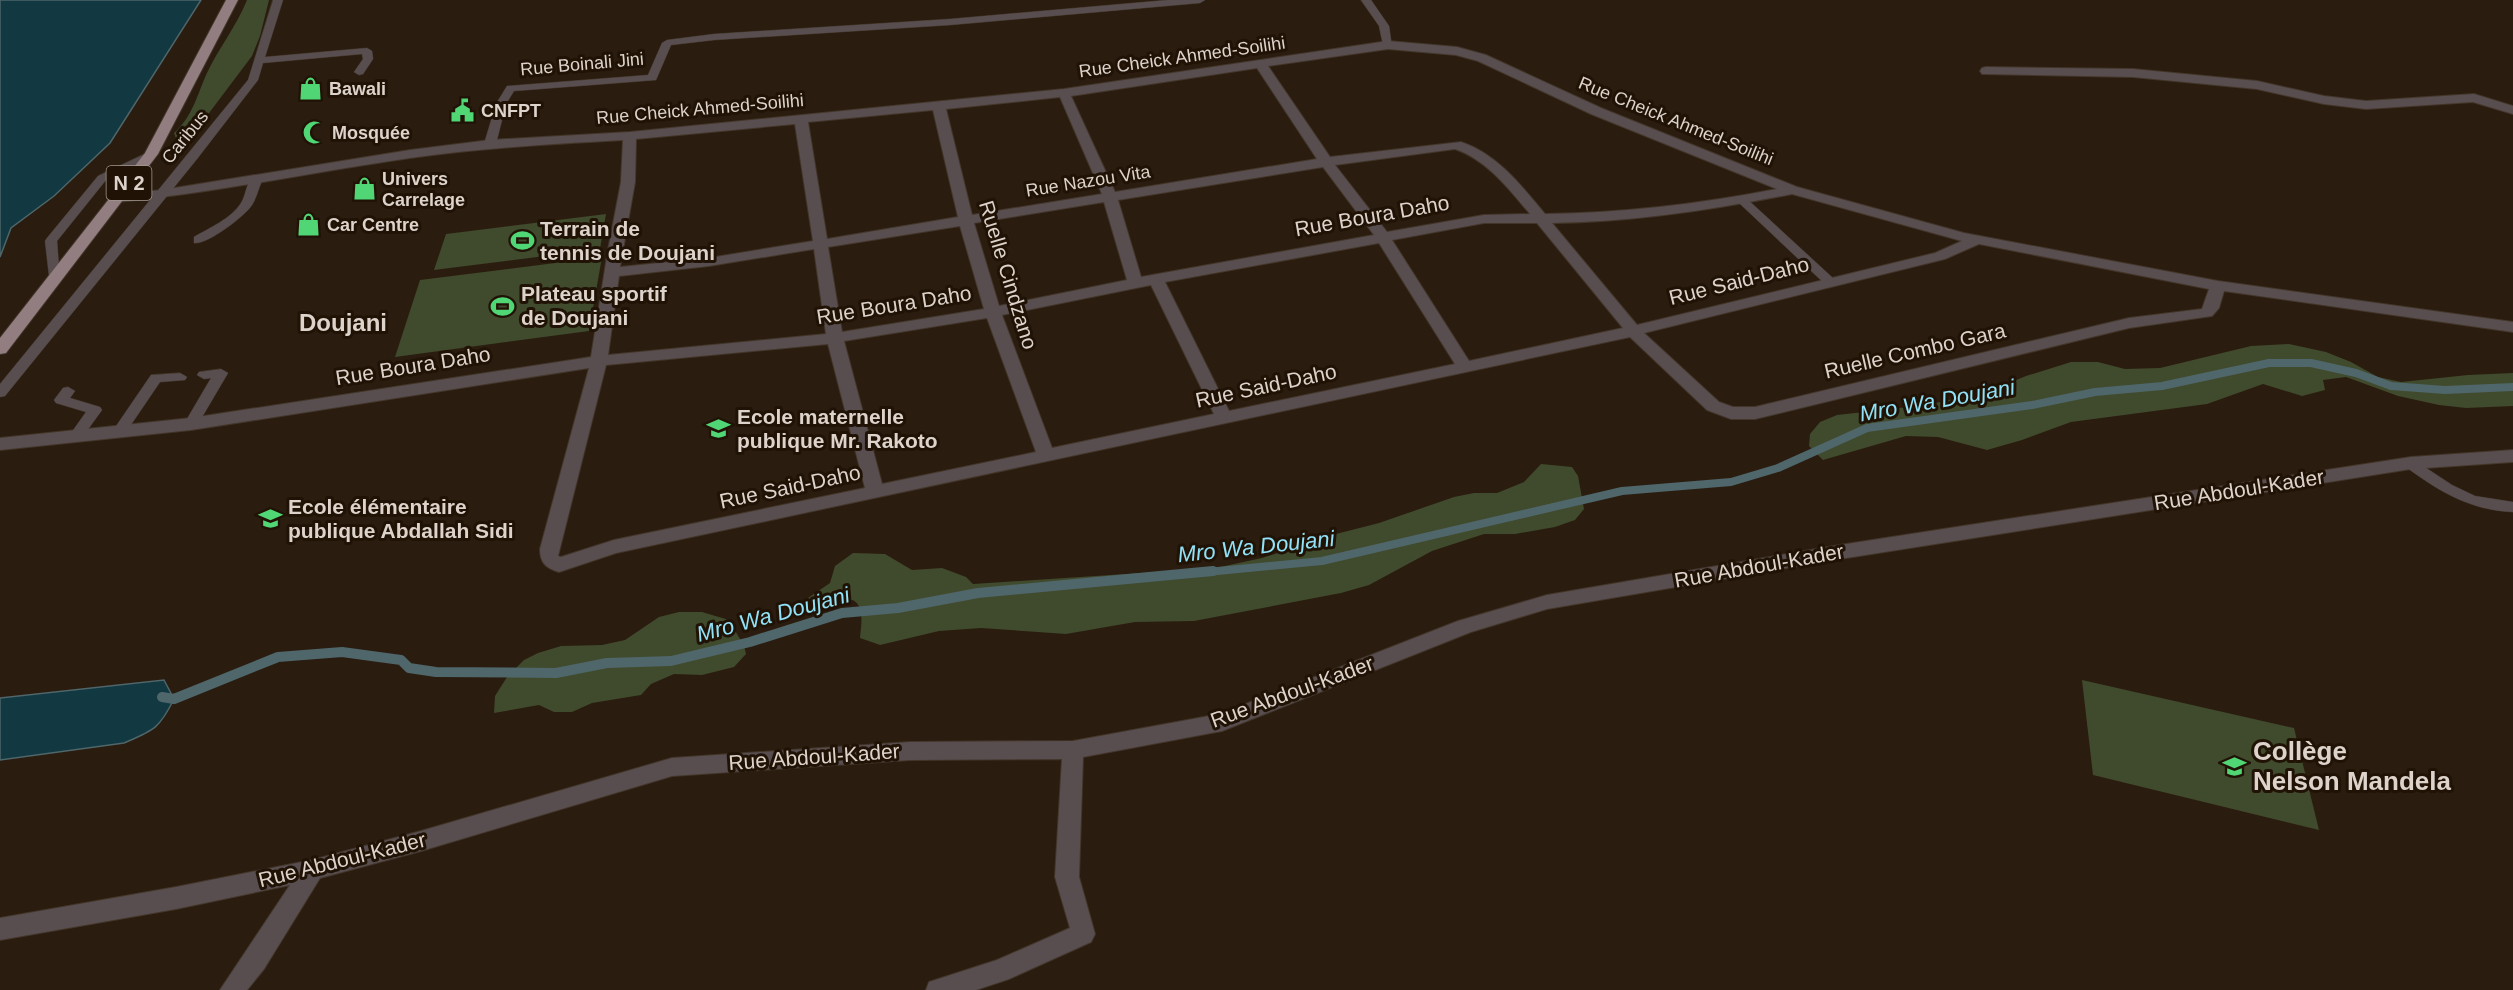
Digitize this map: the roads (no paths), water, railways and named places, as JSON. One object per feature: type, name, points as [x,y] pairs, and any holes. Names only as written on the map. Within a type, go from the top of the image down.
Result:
[{"type":"main road","name":"N 2","points":[[0,349],[151,154],[232,0]]},
{"type":"street","name":"Rue Cheick Ahmed-Soilihi","points":[[117,198],[162,194],[490,144],[630,136],[1064,93],[1388,45],[1457,51],[1482,58],[1596,111],[1792,190],[1873,214],[1979,239],[2218,286],[2513,327]]},
{"type":"street","points":[[1261,65],[1326,162],[1383,237],[1465,367]]},
{"type":"street","points":[[1986,71],[2133,73],[2257,85],[2324,100],[2366,105],[2474,98],[2513,110]]},
{"type":"street","points":[[1064,93],[1110,197],[1135,283]]},
{"type":"street","name":"Ruelle Cindzano","points":[[939,106],[966,220],[993,312],[1046,454]]},
{"type":"street","points":[[801,119],[835,338],[875,492]]},
{"type":"street","points":[[599,361],[628,183],[630,136]]},
{"type":"street","name":"Rue Nazou Vita","points":[[612,272],[709,262],[1326,162],[1456,144],[1474,151],[1489,162],[1543,218],[1633,331]]},
{"type":"street","name":"Rue Boura Daho","points":[[0,444],[191,424],[599,361],[835,338],[993,312],[1156,279],[1484,219],[1600,217],[1707,207],[1792,190]]},
{"type":"street","name":"Rue Said-Daho","points":[[599,361],[549,549],[549,559],[559,565],[614,547],[1633,331],[1940,255],[1979,239]]},
{"type":"street","points":[[1156,279],[1224,417]]},
{"type":"street","name":"Ruelle Combo Gara","points":[[1633,331],[1713,406],[1731,413],[1755,413],[2129,323],[2207,313],[2211,308],[2218,286]]},
{"type":"street","name":"Rue Abdoul-Kader","points":[[0,929],[176,898],[312,870],[520,813],[672,767],[910,751],[1073,750],[1222,722],[1465,626],[1547,602],[1840,552],[2411,464],[2513,456]]},
{"type":"street","points":[[938,990],[1000,971],[1083,934],[1067,877],[1073,750]]},
{"type":"street","points":[[232,990],[255,961],[312,870]]},
{"type":"lane","name":"Caribus","points":[[0,393],[253,80],[278,0]]},
{"type":"lane","name":"Rue Boinali Jini","points":[[490,144],[501,104],[511,88],[652,78],[667,43],[714,37],[950,22],[1200,0]]},
{"type":"lane","points":[[1366,0],[1384,26],[1388,45]]},
{"type":"lane","points":[[260,60],[367,51],[368,59],[359,72]]},
{"type":"lane","points":[[54,281],[51,241],[102,178],[151,154]]},
{"type":"lane","points":[[198,240],[236,216],[247,204],[257,178]]},
{"type":"lane","points":[[1742,200],[1830,282]]},
{"type":"lane","points":[[191,424],[221,373],[204,375]]},
{"type":"lane","points":[[119,432],[156,378],[180,376]]},
{"type":"lane","points":[[68,391],[61,400],[95,410],[76,436]]},
{"type":"lane","points":[[2411,464],[2445,488],[2473,503],[2494,507],[2513,507]]},
{"type":"water","points":[[0,0],[201,0],[110,143],[54,196],[11,228],[0,257]]},
{"type":"water","points":[[164,680],[174,699],[159,723],[142,735],[124,743],[0,760],[0,698]]},
{"type":"waterway","name":"Mro Wa Doujani","points":[[1197,573],[1322,561],[1622,491],[1731,482],[1778,468],[1867,428],[2032,405],[2095,392],[2162,386],[2269,363],[2311,363],[2356,373],[2391,386],[2445,390],[2513,387]]},
{"type":"waterway","name":"Mro Wa Doujani","points":[[162,697],[174,699],[278,657],[342,652],[401,660],[409,668],[436,672],[556,673],[607,663],[671,661],[750,642],[842,613],[898,608],[978,593],[1213,571]]},
{"type":"place","name":"Bawali","points":[[311,89]]},
{"type":"place","name":"CNFPT","points":[[463,111]]},
{"type":"place","name":"Mosquée","points":[[314,133]]},
{"type":"place","name":"Univers Carrelage","points":[[364,189]]},
{"type":"place","name":"Car Centre","points":[[309,225]]},
{"type":"place","name":"Terrain de tennis de Doujani","points":[[522,241]]},
{"type":"place","name":"Plateau sportif de Doujani","points":[[503,306]]},
{"type":"place","name":"Ecole maternelle publique Mr. Rakoto","points":[[719,429]]},
{"type":"place","name":"Ecole élémentaire publique Abdallah Sidi","points":[[270,519]]},
{"type":"place","name":"Collège Nelson Mandela","points":[[2235,766]]},
{"type":"district","name":"Doujani","points":[[343,323]]}]
